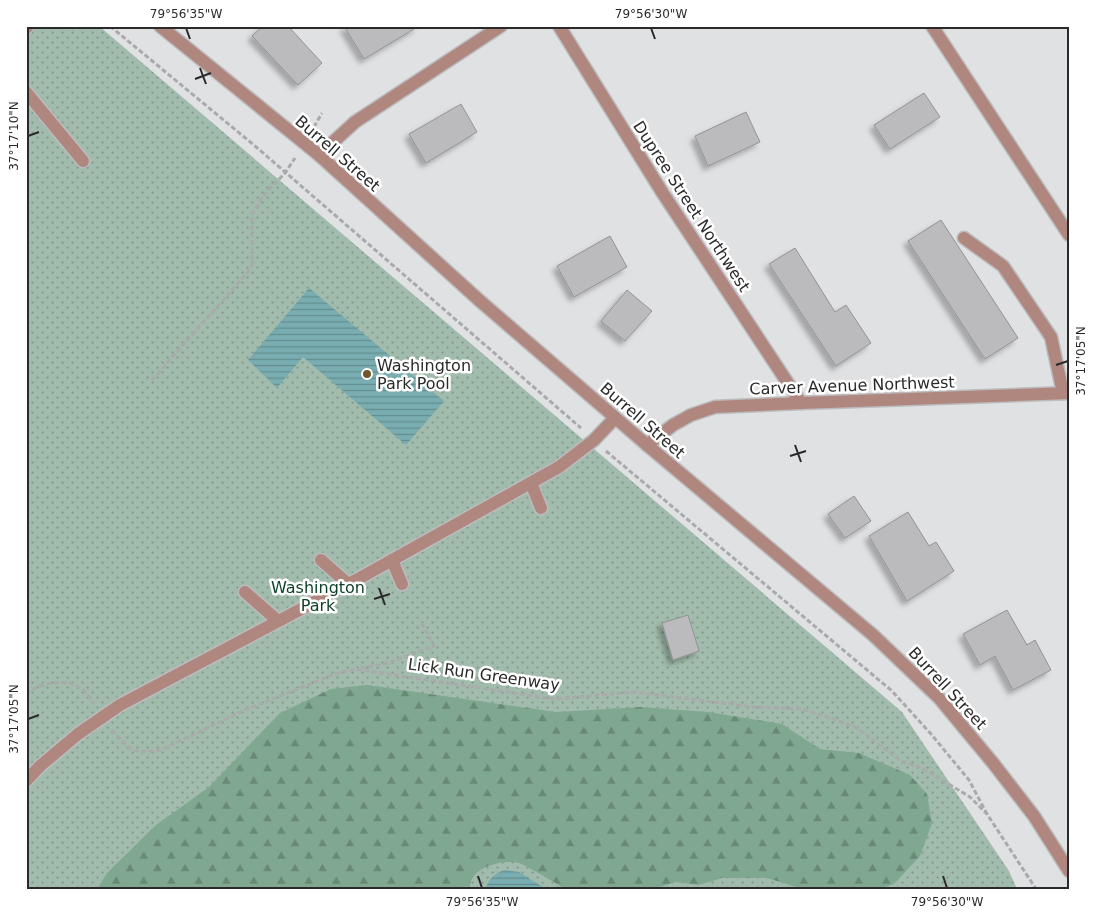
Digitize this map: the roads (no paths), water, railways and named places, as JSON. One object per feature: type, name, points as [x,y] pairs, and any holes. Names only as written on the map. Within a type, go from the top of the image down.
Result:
[{"type":"street","name":"Burrell Street","points":[[160,26],[319,155],[480,301],[615,418],[873,635],[939,698],[994,763],[1029,809],[1069,871]]},
{"type":"street","points":[[319,155],[356,122],[501,26]]},
{"type":"street","name":"Dupree Street Northwest","points":[[558,26],[662,192],[801,402]]},
{"type":"street","points":[[932,26],[1069,235]]},
{"type":"street","points":[[26,92],[83,161]]},
{"type":"street","points":[[964,238],[1003,266],[1051,337],[1066,393]]},
{"type":"street","name":"Carver Avenue Northwest","points":[[647,445],[679,421],[715,407],[801,402],[1066,393]]},
{"type":"street","points":[[26,781],[40,766],[78,734],[103,717],[171,678],[348,584],[559,467],[594,440],[615,418]]},
{"type":"street","points":[[531,483],[541,508]]},
{"type":"street","points":[[321,560],[348,584]]},
{"type":"street","points":[[392,560],[402,584]]},
{"type":"street","points":[[245,592],[278,621]]},
{"type":"water","name":"Washington Park Pool","points":[[309,288],[444,401],[406,445],[303,357],[277,388],[248,360]]},
{"type":"water","points":[[505,870],[519,872],[546,889],[485,889],[493,876]]},
{"type":"place","name":"Washington Park Pool","points":[[367,374]]},
{"type":"park label","name":"Washington Park","points":[[318,596]]}]
